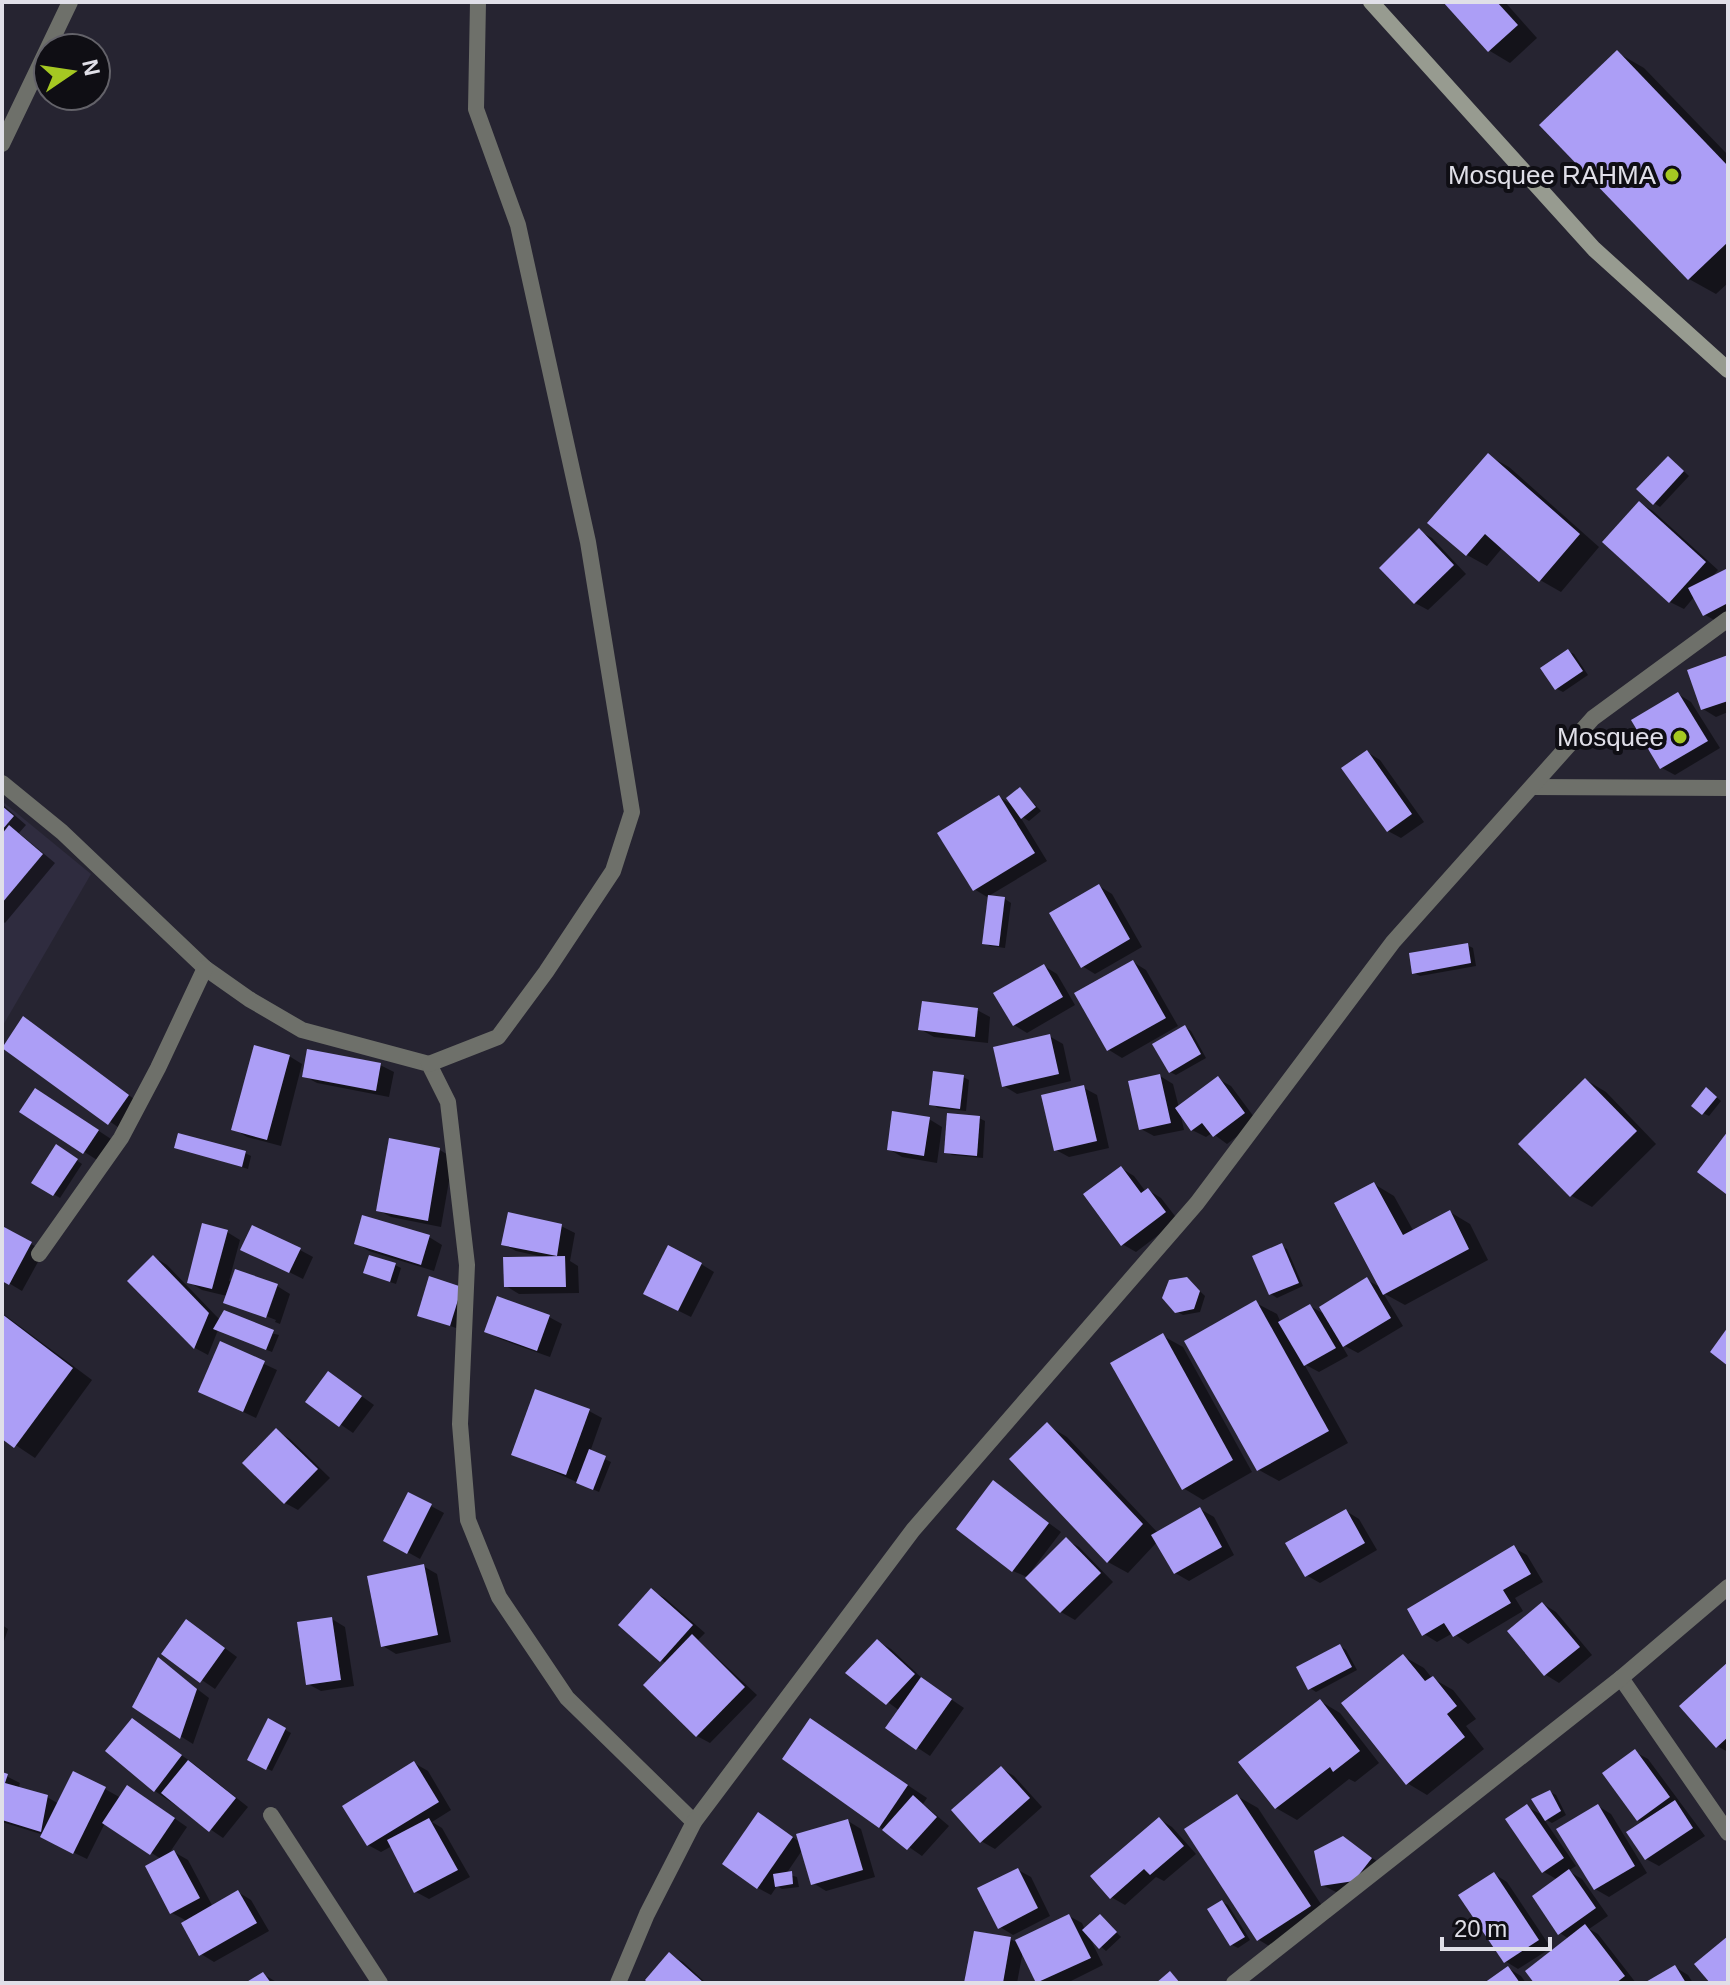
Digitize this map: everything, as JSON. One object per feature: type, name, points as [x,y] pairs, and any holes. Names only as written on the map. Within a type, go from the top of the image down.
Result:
[{"type":"street","points":[[2,144],[70,2]]},
{"type":"street","points":[[2,783],[62,832],[205,968],[249,999],[302,1030],[429,1064],[498,1037],[546,972],[613,871],[632,812],[588,542],[518,225],[476,109],[478,2]]},
{"type":"street","points":[[1371,2],[1594,249],[1728,370]]},
{"type":"street","points":[[618,1983],[647,1914],[694,1822],[913,1530],[1197,1203],[1393,942],[1593,718],[1728,619]]},
{"type":"street","points":[[1533,787],[1728,788]]},
{"type":"street","points":[[39,1254],[121,1138],[205,968]]},
{"type":"street","points":[[429,1064],[448,1102],[467,1265],[460,1424],[468,1520],[499,1597],[567,1698],[694,1822]]},
{"type":"street","points":[[1234,1983],[1621,1678],[1728,1587]]},
{"type":"street","points":[[1621,1678],[1728,1833]]},
{"type":"street","points":[[271,1815],[380,1983]]},
{"type":"shaded area","points":[[2,801],[91,874],[2,1027]]},
{"type":"building","points":[[1443,2],[1497,2],[1518,25],[1488,52]]},
{"type":"building","points":[[1617,50],[1728,166],[1728,242],[1688,280],[1539,125]]},
{"type":"building","points":[[1488,453],[1580,534],[1539,582],[1485,534],[1466,556],[1427,523]]},
{"type":"building","points":[[1668,456],[1684,471],[1653,505],[1636,489]]},
{"type":"building","points":[[1639,501],[1706,562],[1669,603],[1602,542]]},
{"type":"building","points":[[1419,528],[1454,565],[1414,604],[1379,568]]},
{"type":"building","points":[[1728,568],[1728,603],[1703,616],[1688,588]]},
{"type":"building","points":[[1568,649],[1583,671],[1555,690],[1540,668]]},
{"type":"building","points":[[1728,655],[1728,701],[1701,710],[1687,670]]},
{"type":"building","points":[[1678,692],[1708,741],[1660,769],[1631,720]]},
{"type":"building","points":[[1367,750],[1412,814],[1387,832],[1341,768]]},
{"type":"building","points":[[1020,787],[1036,807],[1021,819],[1006,798]]},
{"type":"building","points":[[999,795],[1035,853],[973,891],[937,833]]},
{"type":"building","points":[[2,806],[14,816],[2,830]]},
{"type":"building","points":[[9,825],[43,854],[2,903],[2,834]]},
{"type":"building","points":[[1099,884],[1130,939],[1081,968],[1049,913]]},
{"type":"building","points":[[988,895],[1005,897],[999,946],[982,944]]},
{"type":"building","points":[[1468,943],[1471,963],[1412,974],[1409,953]]},
{"type":"building","points":[[1133,960],[1166,1018],[1107,1051],[1074,993]]},
{"type":"building","points":[[1044,964],[1063,997],[1013,1026],[993,993]]},
{"type":"building","points":[[922,1001],[978,1008],[975,1037],[918,1030]]},
{"type":"building","points":[[23,1016],[129,1095],[108,1125],[2,1048]]},
{"type":"building","points":[[1185,1025],[1201,1054],[1169,1073],[1152,1044]]},
{"type":"building","points":[[1050,1034],[1059,1074],[1002,1087],[993,1047]]},
{"type":"building","points":[[254,1045],[290,1055],[267,1140],[231,1130]]},
{"type":"building","points":[[307,1049],[381,1063],[376,1091],[302,1077]]},
{"type":"building","points":[[933,1071],[964,1075],[960,1109],[929,1105]]},
{"type":"building","points":[[1160,1074],[1171,1123],[1139,1130],[1128,1081]]},
{"type":"building","points":[[1218,1076],[1245,1113],[1213,1137],[1202,1123],[1191,1131],[1175,1108]]},
{"type":"building","points":[[1585,1078],[1637,1131],[1570,1197],[1518,1144]]},
{"type":"building","points":[[1084,1085],[1097,1141],[1054,1151],[1041,1095]]},
{"type":"building","points":[[1706,1087],[1717,1097],[1702,1115],[1691,1106]]},
{"type":"building","points":[[35,1088],[99,1130],[83,1154],[19,1112]]},
{"type":"building","points":[[892,1111],[930,1117],[924,1156],[887,1150]]},
{"type":"building","points":[[947,1113],[980,1116],[977,1156],[944,1153]]},
{"type":"building","points":[[1728,1131],[1728,1192],[1726,1194],[1697,1172]]},
{"type":"building","points":[[178,1133],[246,1151],[242,1167],[174,1148]]},
{"type":"building","points":[[389,1138],[440,1148],[428,1221],[376,1211]]},
{"type":"building","points":[[56,1144],[78,1159],[53,1196],[31,1183]]},
{"type":"building","points":[[1121,1166],[1141,1193],[1148,1188],[1166,1212],[1121,1246],[1083,1194]]},
{"type":"building","points":[[1374,1182],[1403,1235],[1450,1210],[1469,1249],[1383,1295],[1334,1203]]},
{"type":"building","points":[[508,1212],[562,1224],[557,1256],[501,1245]]},
{"type":"building","points":[[362,1215],[430,1235],[421,1265],[354,1244]]},
{"type":"building","points":[[202,1223],[228,1230],[212,1289],[187,1283]]},
{"type":"building","points":[[252,1225],[301,1248],[289,1273],[240,1250]]},
{"type":"building","points":[[4,1227],[32,1242],[9,1285],[2,1281]]},
{"type":"building","points":[[1282,1243],[1299,1283],[1269,1295],[1252,1256]]},
{"type":"building","points":[[668,1245],[702,1263],[678,1311],[643,1294]]},
{"type":"building","points":[[153,1255],[209,1313],[194,1349],[127,1281]]},
{"type":"building","points":[[369,1255],[396,1263],[390,1282],[363,1273]]},
{"type":"building","points":[[565,1256],[566,1287],[504,1287],[503,1257]]},
{"type":"building","points":[[235,1269],[278,1284],[266,1318],[223,1303]]},
{"type":"building","points":[[429,1276],[462,1287],[450,1326],[417,1316]]},
{"type":"building","points":[[1187,1277],[1200,1291],[1194,1309],[1175,1313],[1162,1298],[1169,1280]]},
{"type":"building","points":[[1367,1277],[1391,1318],[1343,1347],[1319,1307]]},
{"type":"building","points":[[497,1296],[550,1315],[537,1351],[484,1332]]},
{"type":"building","points":[[1256,1300],[1329,1431],[1257,1471],[1184,1341]]},
{"type":"building","points":[[1310,1304],[1336,1348],[1304,1366],[1278,1322]]},
{"type":"building","points":[[224,1310],[274,1330],[266,1350],[213,1329]]},
{"type":"building","points":[[2,1314],[73,1368],[14,1448],[2,1439]]},
{"type":"building","points":[[1728,1327],[1728,1366],[1710,1352]]},
{"type":"building","points":[[1163,1333],[1233,1460],[1182,1490],[1110,1363]]},
{"type":"building","points":[[220,1341],[265,1361],[243,1412],[198,1392]]},
{"type":"building","points":[[328,1371],[362,1396],[339,1427],[305,1402]]},
{"type":"building","points":[[535,1389],[590,1409],[566,1475],[511,1455]]},
{"type":"building","points":[[1047,1422],[1143,1524],[1107,1563],[1009,1459]]},
{"type":"building","points":[[276,1428],[318,1469],[284,1504],[242,1463]]},
{"type":"building","points":[[589,1449],[606,1456],[593,1490],[576,1483]]},
{"type":"building","points":[[993,1480],[1049,1523],[1012,1572],[956,1529]]},
{"type":"building","points":[[408,1492],[432,1504],[407,1554],[383,1541]]},
{"type":"building","points":[[1200,1507],[1222,1547],[1174,1574],[1151,1535]]},
{"type":"building","points":[[1346,1509],[1365,1543],[1305,1577],[1285,1543]]},
{"type":"building","points":[[1066,1537],[1101,1573],[1060,1613],[1025,1578]]},
{"type":"building","points":[[1514,1545],[1531,1574],[1503,1590],[1511,1603],[1453,1637],[1444,1623],[1422,1636],[1407,1609]]},
{"type":"building","points":[[424,1564],[438,1635],[381,1647],[367,1576]]},
{"type":"building","points":[[651,1588],[693,1625],[660,1662],[618,1625]]},
{"type":"building","points":[[1542,1602],[1580,1647],[1544,1676],[1507,1631]]},
{"type":"building","points":[[332,1617],[341,1680],[306,1685],[297,1622]]},
{"type":"building","points":[[186,1619],[225,1648],[200,1683],[161,1654]]},
{"type":"building","points":[[692,1634],[745,1687],[696,1737],[643,1685]]},
{"type":"building","points":[[877,1639],[915,1674],[886,1705],[845,1673]]},
{"type":"building","points":[[1340,1644],[1352,1667],[1308,1690],[1296,1667]]},
{"type":"building","points":[[1403,1654],[1425,1681],[1433,1676],[1457,1706],[1447,1714],[1465,1737],[1406,1785],[1341,1703]]},
{"type":"building","points":[[158,1657],[197,1689],[180,1739],[132,1707]]},
{"type":"building","points":[[1728,1662],[1728,1737],[1716,1748],[1679,1706]]},
{"type":"building","points":[[921,1677],[952,1699],[916,1750],[885,1728]]},
{"type":"building","points":[[1320,1699],[1360,1751],[1333,1772],[1330,1767],[1275,1809],[1238,1762]]},
{"type":"building","points":[[132,1718],[182,1755],[154,1792],[105,1751]]},
{"type":"building","points":[[268,1718],[286,1728],[266,1770],[247,1760]]},
{"type":"building","points":[[810,1718],[908,1785],[879,1828],[782,1759]]},
{"type":"building","points":[[1635,1749],[1670,1797],[1637,1821],[1602,1773]]},
{"type":"building","points":[[188,1760],[236,1798],[209,1832],[161,1793]]},
{"type":"building","points":[[414,1761],[439,1802],[367,1846],[342,1806]]},
{"type":"building","points":[[1001,1766],[1030,1798],[980,1843],[951,1810]]},
{"type":"building","points":[[73,1771],[106,1787],[73,1854],[40,1837]]},
{"type":"building","points":[[2,1772],[8,1774],[5,1783],[48,1795],[41,1832],[2,1820]]},
{"type":"building","points":[[127,1785],[175,1818],[150,1855],[102,1823]]},
{"type":"building","points":[[1550,1790],[1561,1811],[1545,1821],[1531,1799]]},
{"type":"building","points":[[1237,1794],[1311,1906],[1257,1941],[1184,1829]]},
{"type":"building","points":[[913,1795],[937,1817],[907,1850],[882,1830]]},
{"type":"building","points":[[1675,1800],[1693,1828],[1645,1860],[1626,1832]]},
{"type":"building","points":[[1527,1804],[1564,1858],[1542,1873],[1505,1819]]},
{"type":"building","points":[[1598,1804],[1635,1866],[1594,1890],[1556,1829]]},
{"type":"building","points":[[758,1812],[793,1837],[757,1889],[722,1864]]},
{"type":"building","points":[[1159,1817],[1184,1846],[1150,1875],[1144,1869],[1110,1899],[1090,1876]]},
{"type":"building","points":[[429,1818],[458,1870],[414,1893],[387,1840]]},
{"type":"building","points":[[848,1819],[863,1870],[811,1885],[796,1834]]},
{"type":"building","points":[[1343,1836],[1372,1858],[1354,1881],[1321,1886],[1314,1851]]},
{"type":"building","points":[[174,1850],[200,1898],[170,1914],[145,1866]]},
{"type":"building","points":[[1018,1868],[1038,1908],[998,1929],[977,1888]]},
{"type":"building","points":[[1569,1869],[1596,1908],[1558,1935],[1532,1896]]},
{"type":"building","points":[[792,1871],[793,1884],[775,1887],[773,1874]]},
{"type":"building","points":[[1494,1872],[1539,1940],[1504,1963],[1458,1895]]},
{"type":"building","points":[[238,1890],[257,1923],[199,1956],[181,1923]]},
{"type":"building","points":[[1222,1900],[1245,1937],[1230,1946],[1207,1909]]},
{"type":"building","points":[[1069,1914],[1091,1958],[1036,1983],[1015,1940]]},
{"type":"building","points":[[1100,1914],[1117,1932],[1099,1949],[1082,1930]]},
{"type":"building","points":[[1585,1924],[1625,1976],[1616,1983],[1534,1983],[1525,1971]]},
{"type":"building","points":[[974,1931],[1011,1937],[1003,1983],[964,1983]]},
{"type":"building","points":[[1728,1936],[1728,1983],[1710,1983],[1694,1964]]},
{"type":"building","points":[[669,1952],[704,1983],[648,1983],[645,1980]]},
{"type":"building","points":[[1675,1965],[1686,1983],[1644,1983]]},
{"type":"building","points":[[1508,1966],[1520,1983],[1484,1983]]},
{"type":"building","points":[[1170,1971],[1180,1983],[1156,1983]]},
{"type":"building","points":[[263,1972],[271,1983],[245,1983]]},
{"type":"place","name":"Mosquee RAHMA","points":[[1672,175]]},
{"type":"place","name":"Mosquee","points":[[1680,737]]}]
